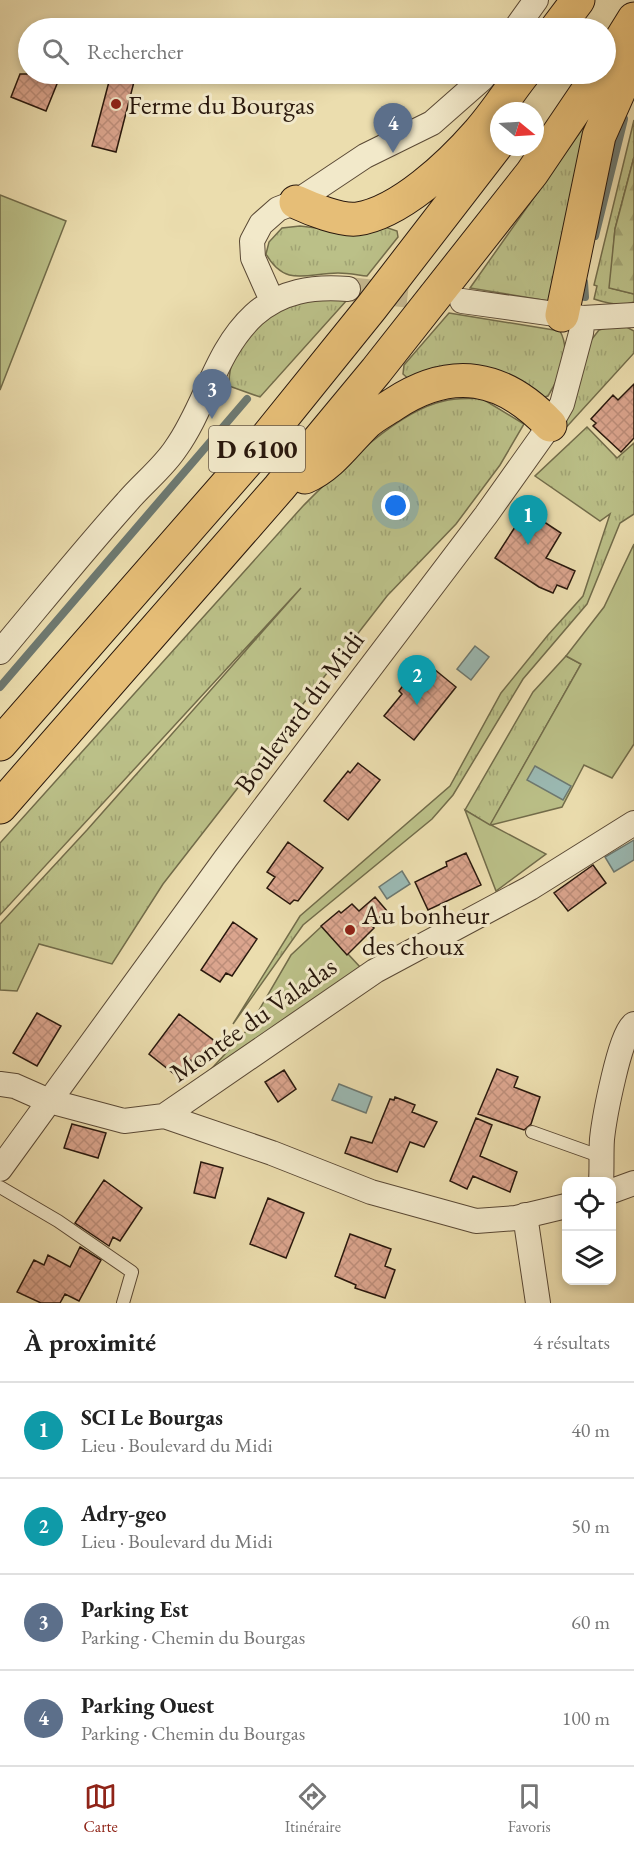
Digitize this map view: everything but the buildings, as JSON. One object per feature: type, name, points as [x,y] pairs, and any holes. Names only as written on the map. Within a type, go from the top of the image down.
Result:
[{"type":"main road","points":[[564,18],[578,0]]},
{"type":"main road","points":[[581,18],[593,0]]},
{"type":"main road","points":[[616,48],[634,20]]},
{"type":"main road","points":[[573,317],[599,136],[634,57]]},
{"type":"main road","points":[[296,202],[316,212],[356,219],[379,213],[406,198],[443,168],[479,132],[515,84]]},
{"type":"main road","points":[[526,102],[538,84]]},
{"type":"main road","name":"D 6100","points":[[0,807],[279,488],[376,372],[532,173],[592,84]]},
{"type":"main road","name":"D 6100","points":[[0,744],[249,458],[490,154]]},
{"type":"main road","points":[[279,488],[321,470],[369,420],[412,392],[444,381],[473,381],[500,388],[537,411],[550,425]]},
{"type":"street","points":[[523,18],[536,0]]},
{"type":"street","points":[[275,300],[269,294],[253,258],[252,241],[261,224],[278,209],[296,202],[365,156],[432,123],[476,84]]},
{"type":"street","points":[[0,652],[127,501],[176,449],[195,415],[220,360],[233,338],[254,315],[275,300],[307,290],[324,287],[348,289]]},
{"type":"street","points":[[462,301],[573,317],[634,315]]},
{"type":"street","name":"Boulevard du Midi","points":[[0,1169],[226,858],[486,515],[550,425],[562,404],[581,333],[573,317]]},
{"type":"street","name":"Montée du Valadas","points":[[0,1083],[15,1086],[49,1101],[124,1121],[164,1116],[375,971],[530,888],[634,823]]},
{"type":"street","points":[[601,1177],[602,1138],[620,1048],[630,1026],[634,1024]]},
{"type":"street","points":[[164,1116],[272,1153],[371,1192],[476,1221],[525,1215],[562,1207]]},
{"type":"street","points":[[616,1190],[634,1183]]},
{"type":"street","points":[[525,1215],[538,1303]]},
{"type":"lane","points":[[532,1132],[602,1157]]},
{"type":"lane","points":[[0,1187],[58,1221],[132,1272],[123,1303]]},
{"type":"green space","points":[[595,111],[549,301],[470,288]]},
{"type":"green space","points":[[634,120],[634,157],[615,229],[610,288],[634,294],[634,302],[614,304],[594,299],[597,286],[594,285]]},
{"type":"green space","points":[[634,157],[634,294],[609,288],[615,229]]},
{"type":"green space","points":[[0,195],[66,221],[0,390]]},
{"type":"green space","points":[[300,226],[366,234],[385,227],[397,231],[398,237],[367,276],[338,273],[289,275],[273,265],[266,254],[269,242],[282,228]]},
{"type":"green space","points":[[304,299],[347,300],[260,397],[229,386],[230,369],[242,342],[263,321]]},
{"type":"green space","points":[[449,313],[560,331],[565,356],[557,380],[548,396],[541,398],[412,382],[403,374],[404,365]]},
{"type":"green space","points":[[621,324],[634,331],[634,353],[551,444],[578,386],[585,348],[599,330]]},
{"type":"green space","points":[[481,398],[524,424],[500,465],[456,524],[387,596],[163,884],[112,964],[39,944],[17,991],[0,990],[0,924],[87,830],[301,588],[0,915],[0,843],[303,506],[350,460],[387,430],[426,407],[448,400]]},
{"type":"green space","points":[[587,427],[617,458],[634,443],[634,514],[620,523],[587,604],[523,679],[453,795],[432,819],[303,925],[233,1024],[300,916],[450,786],[501,693],[583,596],[610,514],[600,521],[535,476]]},
{"type":"green space","points":[[634,544],[634,744],[612,778],[584,765],[562,807],[491,825],[546,854],[496,891],[465,810],[490,825],[581,664],[566,656],[604,607]]},
{"type":"green space","points":[[566,656],[581,664],[490,826],[465,810],[533,692]]},
{"type":"green space","points":[[322,926],[360,967],[203,1078],[248,1029],[291,955]]},
{"type":"water","points":[[475,646],[489,657],[471,680],[457,669]]},
{"type":"water","points":[[535,766],[571,786],[563,800],[527,780]]},
{"type":"water","points":[[634,840],[634,860],[614,872],[605,857]]},
{"type":"water","points":[[402,871],[410,884],[387,899],[379,887]]},
{"type":"water","points":[[339,1084],[372,1097],[366,1113],[332,1100]]},
{"type":"waterway","points":[[595,236],[624,119]]},
{"type":"waterway","points":[[584,282],[585,297]]},
{"type":"waterway","points":[[0,687],[247,399]]},
{"type":"tunnel","points":[[348,289],[447,300]]},
{"type":"place","name":"Ferme du Bourgas","points":[[116,104]]},
{"type":"place","name":"Parking Ouest","points":[[393,153]]},
{"type":"place","name":"Parking Est","points":[[212,419]]},
{"type":"place","name":"SCI Le Bourgas","points":[[528,545]]},
{"type":"place","name":"Adry-geo","points":[[417,705]]},
{"type":"place","name":"Au bonheur des choux","points":[[350,930]]}]
